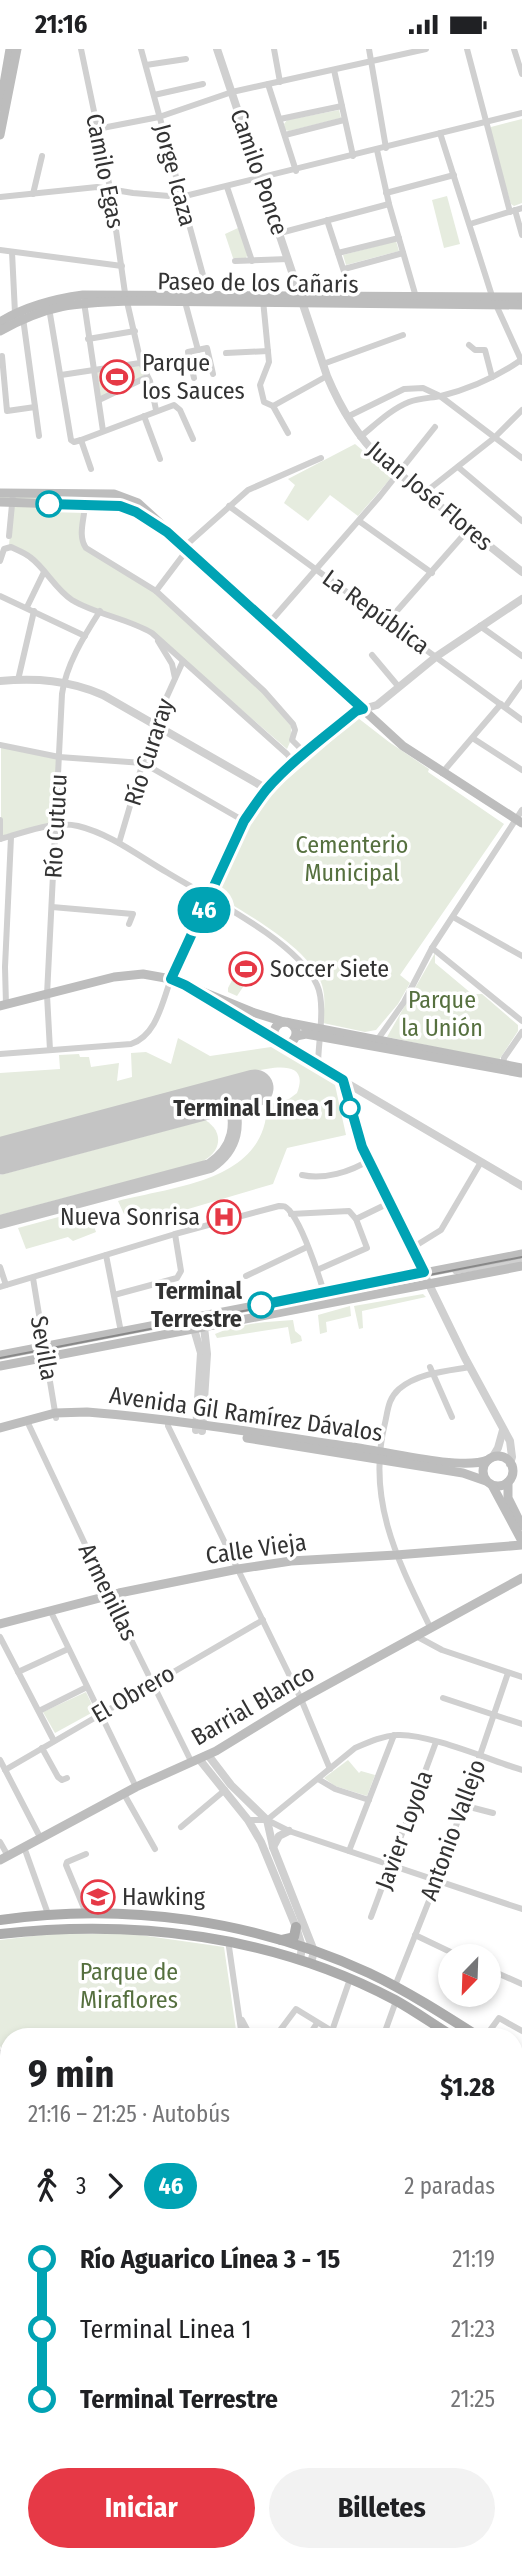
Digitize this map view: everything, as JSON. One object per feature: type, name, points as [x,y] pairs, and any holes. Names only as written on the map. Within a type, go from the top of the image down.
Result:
[{"type":"main road","points":[[0,107],[10,49]]},
{"type":"main road","points":[[0,135],[6,76],[17,49]]},
{"type":"main road","name":"Paseo de los Cañaris","points":[[417,301],[492,296],[522,297]]},
{"type":"main road","name":"Paseo de los Cañaris","points":[[0,322],[48,304],[83,298],[263,298],[522,305]]},
{"type":"main road","name":"Paseo de los Cañaris","points":[[0,331],[19,316]]},
{"type":"main road","points":[[0,493],[13,498],[128,508],[167,532],[270,622],[403,746],[519,821]]},
{"type":"main road","points":[[0,502],[13,498],[114,494],[130,498],[164,525],[167,532]]},
{"type":"main road","points":[[3,1005],[123,975],[143,974],[171,979],[262,1016],[319,1033],[503,1067],[522,1067]]},
{"type":"main road","points":[[185,985],[279,1042],[289,1044],[304,1034],[319,1033],[378,1039],[503,1067],[522,1074]]},
{"type":"main road","points":[[287,1023],[295,1029],[295,1038]]},
{"type":"main road","points":[[279,1042],[274,1029],[287,1023]]},
{"type":"main road","points":[[0,1366],[121,1332],[428,1272],[521,1260]]},
{"type":"main road","points":[[0,1355],[44,1352],[199,1328],[429,1284],[521,1260]]},
{"type":"main road","name":"Avenida Gil Ramírez Dávalos","points":[[0,1430],[56,1415],[87,1415],[199,1428],[378,1455],[464,1464],[480,1464],[500,1457],[522,1471]]},
{"type":"main road","name":"Avenida Gil Ramírez Dávalos","points":[[378,1455],[463,1473],[498,1486],[522,1477]]},
{"type":"main road","points":[[490,1459],[483,1468],[522,1543]]},
{"type":"main road","points":[[511,1465],[508,1498],[522,1526]]},
{"type":"main road","name":"Calle Vieja","points":[[0,1624],[109,1595],[238,1569],[291,1561],[396,1556],[522,1543]]},
{"type":"main road","name":"Barrial Blanco","points":[[4,1858],[136,1787],[199,1759],[301,1699],[522,1578]]},
{"type":"main road","points":[[0,1920],[48,1914],[136,1914],[186,1920],[281,1940],[314,1951],[395,1986],[464,2028]]},
{"type":"main road","points":[[281,1940],[294,1937],[296,1927]]},
{"type":"main road","points":[[0,1934],[49,1928],[130,1928],[228,1940],[311,1963],[350,1979],[396,2001],[440,2028]]},
{"type":"street","name":"Camilo Egas","points":[[81,49],[110,188],[127,297],[141,363],[156,410]]},
{"type":"street","name":"Jorge Icaza","points":[[141,49],[209,298]]},
{"type":"street","name":"Camilo Ponce","points":[[217,49],[301,299]]},
{"type":"street","points":[[274,49],[280,82]]},
{"type":"street","points":[[369,49],[386,148]]},
{"type":"street","points":[[97,129],[159,117],[232,92],[426,49]]},
{"type":"street","points":[[467,49],[485,123],[516,210],[522,235]]},
{"type":"street","points":[[514,49],[522,74]]},
{"type":"street","points":[[146,65],[186,59]]},
{"type":"street","points":[[334,70],[353,156]]},
{"type":"street","points":[[154,95],[202,84]]},
{"type":"street","points":[[268,84],[296,171]]},
{"type":"street","points":[[280,119],[342,106]]},
{"type":"street","points":[[0,197],[97,187],[181,197],[296,171],[522,113]]},
{"type":"street","points":[[285,135],[344,120]]},
{"type":"street","points":[[360,437],[400,407],[492,377],[521,360],[492,296],[440,133]]},
{"type":"street","points":[[377,150],[386,193],[417,301]]},
{"type":"street","points":[[33,194],[42,156]]},
{"type":"street","points":[[386,193],[454,175]]},
{"type":"street","points":[[227,187],[252,261]]},
{"type":"street","points":[[279,233],[389,204]]},
{"type":"street","points":[[470,223],[516,210]]},
{"type":"street","points":[[327,220],[354,300]]},
{"type":"street","points":[[338,253],[398,238]]},
{"type":"street","points":[[0,250],[122,266]]},
{"type":"street","points":[[12,252],[19,316],[39,436]]},
{"type":"street","points":[[344,269],[403,253]]},
{"type":"street","points":[[235,261],[288,259]]},
{"type":"street","points":[[184,297],[198,350]]},
{"type":"street","points":[[83,298],[103,431]]},
{"type":"street","points":[[263,298],[269,362],[260,385],[264,402],[274,406],[288,433]]},
{"type":"street","name":"Juan José Flores","points":[[301,299],[327,376],[360,437],[398,474],[522,572]]},
{"type":"street","points":[[48,304],[72,441],[81,440],[170,405],[178,407],[193,439]]},
{"type":"street","points":[[89,339],[135,331]]},
{"type":"street","points":[[323,364],[403,335]]},
{"type":"street","points":[[469,345],[475,350],[485,350],[492,377]]},
{"type":"street","points":[[194,378],[188,352],[207,348],[213,374]]},
{"type":"street","points":[[226,353],[268,351]]},
{"type":"street","points":[[2,356],[7,411],[35,407]]},
{"type":"street","points":[[61,375],[160,360]]},
{"type":"street","points":[[274,406],[327,376]]},
{"type":"street","points":[[99,400],[147,377]]},
{"type":"street","points":[[347,417],[404,389],[422,388],[440,396],[522,459]]},
{"type":"street","points":[[423,493],[494,438],[522,410]]},
{"type":"street","points":[[144,415],[160,459]]},
{"type":"street","points":[[270,622],[359,521],[435,427]]},
{"type":"street","points":[[81,440],[91,469]]},
{"type":"street","points":[[156,591],[186,548],[229,506],[264,482],[321,458]]},
{"type":"street","points":[[458,467],[522,521]]},
{"type":"street","points":[[84,494],[81,529],[82,543],[86,548],[156,591],[264,691],[293,724],[296,730],[292,740],[306,754]]},
{"type":"street","points":[[9,536],[13,498]]},
{"type":"street","name":"La República","points":[[229,506],[522,720]]},
{"type":"street","points":[[359,521],[432,573]]},
{"type":"street","points":[[388,621],[468,530]]},
{"type":"street","points":[[0,561],[4,549],[11,547],[30,557],[71,599],[139,625],[155,636],[295,764]]},
{"type":"street","points":[[18,680],[31,609],[44,572]]},
{"type":"street","points":[[0,596],[85,636]]},
{"type":"street","points":[[0,1054],[131,1044],[143,1039],[151,1028],[244,821],[267,789],[356,711],[377,705],[398,685],[437,656],[522,599]]},
{"type":"street","name":"Río Cutucu","points":[[50,1050],[47,995],[64,682],[100,611]]},
{"type":"street","points":[[480,626],[522,656]]},
{"type":"street","points":[[155,636],[172,664],[175,678]]},
{"type":"street","points":[[372,655],[398,685]]},
{"type":"street","name":"Río Curaray","points":[[119,843],[154,725],[183,661]]},
{"type":"street","points":[[0,681],[80,684],[267,789]]},
{"type":"street","points":[[442,773],[522,683]]},
{"type":"street","points":[[474,739],[522,770]]},
{"type":"street","points":[[0,745],[59,757],[143,762],[244,821]]},
{"type":"street","points":[[287,754],[296,746]]},
{"type":"street","points":[[378,1039],[404,1002],[432,948],[519,821],[522,810]]},
{"type":"street","points":[[0,820],[0,839],[56,825],[77,825],[119,843],[262,930],[307,969],[319,990],[318,1065]]},
{"type":"street","points":[[3,1005],[10,837]]},
{"type":"street","points":[[52,907],[133,914],[129,924]]},
{"type":"street","points":[[453,917],[521,953]]},
{"type":"street","points":[[432,948],[522,1021]]},
{"type":"street","points":[[503,1067],[504,1058],[522,1032]]},
{"type":"street","points":[[295,1038],[299,1054]]},
{"type":"street","points":[[503,1067],[522,1038]]},
{"type":"street","points":[[279,1042],[522,1186]]},
{"type":"street","points":[[343,1080],[355,1128],[388,1203],[428,1272],[429,1284],[503,1430],[512,1450],[511,1465]]},
{"type":"street","points":[[302,1175],[308,1177],[346,1171],[369,1160]]},
{"type":"street","points":[[412,1248],[441,1230],[481,1163]]},
{"type":"street","points":[[356,1219],[388,1203]]},
{"type":"street","points":[[0,1267],[3,1286],[176,1234],[285,1206],[307,1247],[324,1292]]},
{"type":"street","points":[[291,1214],[349,1211],[356,1219],[367,1248],[317,1270]]},
{"type":"street","points":[[114,1294],[177,1278],[181,1271],[176,1234]]},
{"type":"street","points":[[246,1276],[307,1247]]},
{"type":"street","points":[[106,1255],[121,1332]]},
{"type":"street","name":"Sevilla","points":[[33,1278],[56,1415]]},
{"type":"street","points":[[199,1328],[207,1354],[199,1428]]},
{"type":"street","points":[[430,1367],[452,1417]]},
{"type":"street","points":[[430,1629],[396,1556],[382,1503],[378,1455],[388,1403],[400,1388],[420,1377],[470,1367]]},
{"type":"street","name":"Armenillas","points":[[28,1423],[152,1683],[199,1759],[228,1788],[267,1820]]},
{"type":"street","points":[[169,1424],[301,1699],[330,1769]]},
{"type":"street","points":[[490,1459],[498,1448],[503,1430]]},
{"type":"street","points":[[51,1612],[136,1787]]},
{"type":"street","name":"El Obrero","points":[[5,1770],[263,1620]]},
{"type":"street","points":[[416,1636],[442,1650],[522,1677]]},
{"type":"street","points":[[0,1637],[54,1741]]},
{"type":"street","points":[[18,1672],[68,1649]]},
{"type":"street","name":"Antonio Vallejo","points":[[395,1986],[436,1881],[508,1673]]},
{"type":"street","points":[[39,1711],[87,1687]]},
{"type":"street","points":[[443,1698],[522,1724]]},
{"type":"street","points":[[349,1851],[394,1735]]},
{"type":"street","points":[[267,1820],[355,1748],[372,1740],[394,1735],[407,1735],[436,1742],[522,1770]]},
{"type":"street","name":"Javier Loyola","points":[[371,1917],[436,1742]]},
{"type":"street","points":[[42,1748],[58,1777],[62,1780],[67,1778]]},
{"type":"street","points":[[0,1760],[41,1839]]},
{"type":"street","points":[[0,1782],[9,1777]]},
{"type":"street","points":[[318,1779],[335,1789],[369,1800]]},
{"type":"street","points":[[181,1827],[228,1788]]},
{"type":"street","name":"Armenillas","points":[[228,1788],[261,1842],[296,1927],[302,1947],[300,1960]]},
{"type":"street","points":[[124,1794],[155,1849]]},
{"type":"street","points":[[463,1805],[493,1813]]},
{"type":"street","points":[[248,1820],[267,1820],[289,1831],[522,1909]]},
{"type":"street","points":[[267,1820],[273,1847],[314,1951],[311,1963]]},
{"type":"street","points":[[273,1847],[279,1836],[289,1831]]},
{"type":"street","points":[[0,1842],[4,1858]]},
{"type":"street","points":[[24,1847],[48,1914]]},
{"type":"street","points":[[86,1854],[66,1865],[86,1913]]},
{"type":"street","points":[[415,1935],[438,1946]]},
{"type":"street","points":[[228,1940],[241,2028]]},
{"type":"street","points":[[501,1975],[522,1984]]},
{"type":"street","points":[[334,2028],[350,1979]]},
{"type":"street","points":[[386,2028],[396,2001]]},
{"type":"street","points":[[281,2028],[290,2013],[299,2009],[324,2028]]},
{"type":"street","points":[[239,2015],[246,2028]]},
{"type":"street","points":[[492,2028],[499,2018],[517,2028]]},
{"type":"street","points":[[314,2028],[317,2023]]},
{"type":"green space","points":[[339,110],[341,118],[285,130],[284,124],[287,120]]},
{"type":"green space","points":[[522,119],[522,203],[514,206],[511,204],[489,130],[491,127]]},
{"type":"green space","points":[[447,196],[460,244],[444,248],[432,200]]},
{"type":"green space","points":[[238,228],[248,254],[246,258],[233,258],[225,234]]},
{"type":"green space","points":[[396,241],[399,251],[346,265],[343,255]]},
{"type":"green space","points":[[140,366],[143,377],[100,399],[97,372]]},
{"type":"green space","points":[[355,444],[391,474],[391,478],[358,516],[330,495],[308,521],[284,503],[295,485],[288,479]]},
{"type":"green space","points":[[0,493],[98,494],[138,503],[136,512],[79,506],[83,510],[80,535],[84,549],[155,592],[262,692],[291,726],[291,740],[287,749],[153,633],[71,598],[45,572],[9,545],[13,505],[0,502]]},
{"type":"green space","name":"Cementerio Municipal","points":[[358,718],[429,769],[428,772],[504,824],[400,975],[410,983],[398,1004],[376,1030],[365,1032],[323,1023],[324,999],[316,972],[292,946],[218,896],[217,892],[247,826],[268,796]]},
{"type":"green space","points":[[1,747],[58,759],[55,822],[1,836]]},
{"type":"green space","name":"Parque la Unión","points":[[435,953],[435,963],[472,994],[482,994],[518,1025],[518,1031],[499,1060],[387,1037]]},
{"type":"green space","name":"Soccer Siete","points":[[245,955],[257,961],[247,985],[245,984],[237,996],[228,992],[228,988]]},
{"type":"green space","points":[[178,1038],[210,1056],[271,1047],[335,1085],[346,1135],[287,1148],[273,1184],[178,1212],[131,1211],[124,1214],[118,1201],[190,1184],[235,1165],[251,1150],[263,1130],[267,1105],[289,1099],[297,1093],[299,1075],[288,1068],[256,1071],[0,1139],[0,1073],[60,1069],[59,1055],[79,1054],[80,1057],[89,1057],[91,1067],[119,1063],[117,1081],[132,1077],[131,1053],[146,1052],[171,1064]]},
{"type":"green space","points":[[205,1120],[216,1130],[218,1142],[213,1153],[201,1162],[0,1215],[0,1175]]},
{"type":"green space","points":[[88,1209],[96,1232],[73,1241],[68,1237],[26,1249],[18,1228]]},
{"type":"green space","points":[[423,1294],[426,1297],[362,1311],[363,1328],[359,1329],[354,1306]]},
{"type":"green space","points":[[350,1306],[351,1316],[326,1322],[327,1332],[320,1334],[318,1315]]},
{"type":"green space","points":[[293,1320],[295,1331],[302,1341],[291,1344],[288,1327],[217,1338],[215,1334],[244,1325]]},
{"type":"green space","points":[[86,1692],[95,1711],[55,1733],[43,1712]]},
{"type":"green space","points":[[348,1760],[359,1773],[361,1771],[375,1775],[367,1796],[335,1786],[324,1778]]},
{"type":"green space","name":"Parque de Miraflores","points":[[50,1934],[133,1934],[224,1947],[236,2028],[0,2028],[0,1940]]},
{"type":"taxiway","points":[[0,1222],[210,1166],[231,1143],[235,1125],[230,1095]]},
{"type":"runway","points":[[0,1156],[255,1088]]},
{"type":"tram line","points":[[0,1358],[522,1257]]},
{"type":"bus line","name":"46","points":[[49,504],[120,506],[136,512],[167,532],[270,622],[363,709],[356,711],[267,789],[244,821],[171,979],[343,1080],[362,1147],[424,1272],[261,1305]]},
{"type":"place","name":"Parque los Sauces","points":[[117,377]]},
{"type":"place","name":"Soccer Siete","points":[[246,969]]},
{"type":"place","name":"Terminal Linea 1","points":[[350,1108]]},
{"type":"place","name":"Nueva Sonrisa","points":[[224,1217]]},
{"type":"place","name":"Terminal Terrestre","points":[[261,1305]]},
{"type":"place","name":"Hawking","points":[[98,1897]]}]
